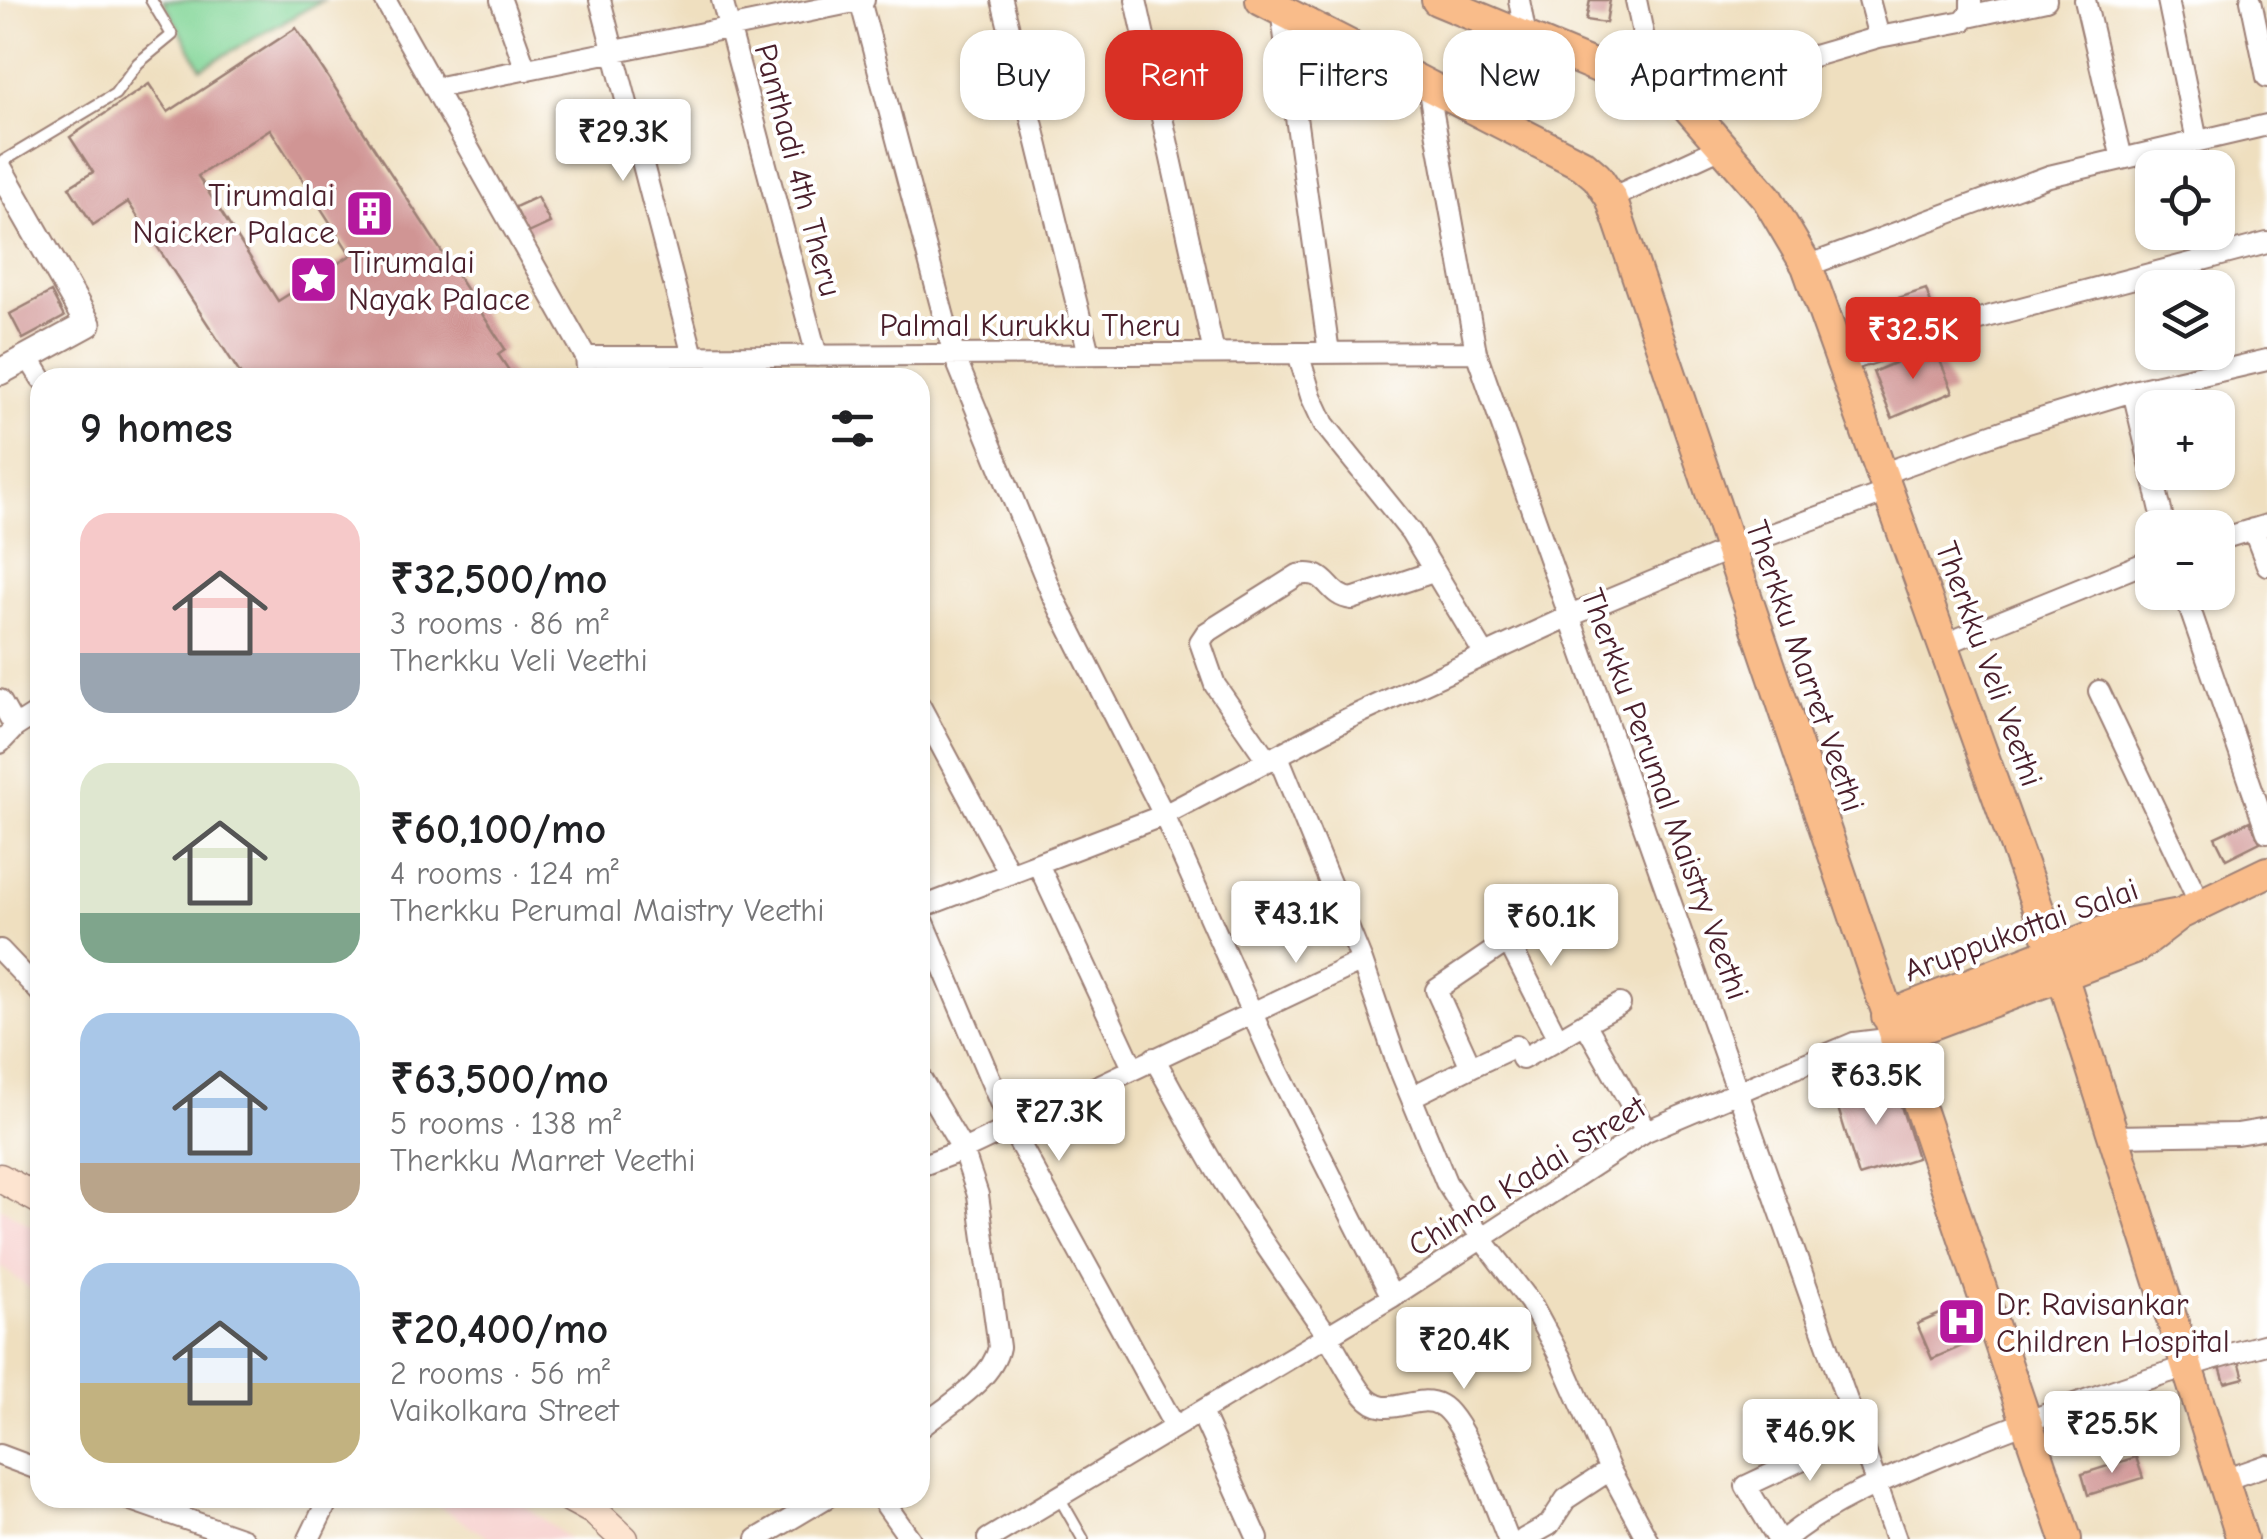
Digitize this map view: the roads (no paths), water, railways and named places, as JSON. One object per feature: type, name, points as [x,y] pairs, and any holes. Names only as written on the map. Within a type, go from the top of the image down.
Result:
[{"type":"main road","name":"Therkku Veli Veethi","points":[[1437,0],[1509,30]]},
{"type":"main road","name":"Therkku Marret Veethi","points":[[1271,5],[1583,165],[1611,198],[2066,1539]]},
{"type":"main road","name":"Therkku Veli Veethi","points":[[1700,120],[1766,198],[1807,266],[1844,362],[2058,964],[2242,1539]]},
{"type":"main road","name":"Aruppukottai Salai","points":[[1891,1027],[2058,964],[2121,925],[2190,909],[2267,872]]},
{"type":"main road","points":[[0,1178],[30,1194]]},
{"type":"main road","points":[[588,1508],[624,1539]]},
{"type":"street","points":[[385,0],[587,367]]},
{"type":"street","points":[[501,0],[526,70]]},
{"type":"street","points":[[600,0],[693,356]]},
{"type":"street","name":"Panthadi 4th Theru","points":[[722,0],[817,356]]},
{"type":"street","points":[[435,88],[861,0],[954,355],[1052,594],[1164,815],[1276,1067],[1392,1297]]},
{"type":"street","points":[[1002,0],[1089,354]]},
{"type":"street","points":[[1136,0],[1214,354]]},
{"type":"street","points":[[1520,0],[1525,30]]},
{"type":"street","points":[[1636,0],[1642,30]]},
{"type":"street","points":[[1870,0],[1879,37]]},
{"type":"street","points":[[1822,53],[1879,37],[1956,24],[1969,9],[2046,0]]},
{"type":"street","points":[[2085,0],[2122,159]]},
{"type":"street","points":[[2168,0],[2198,142]]},
{"type":"street","points":[[2251,0],[2267,77]]},
{"type":"street","points":[[1271,5],[1329,353]]},
{"type":"street","name":"Therkku Perumal Maistry Veethi","points":[[1428,86],[1476,352],[1896,1539]]},
{"type":"street","points":[[1807,266],[2049,176],[2267,126]]},
{"type":"street","points":[[1611,198],[1724,146]]},
{"type":"street","points":[[0,167],[88,324],[35,367],[0,372]]},
{"type":"street","points":[[1844,362],[1964,323],[2267,243]]},
{"type":"street","name":"Palmal Kurukku Theru","points":[[587,367],[693,356],[1476,352]]},
{"type":"street","points":[[1298,353],[1324,424],[1402,520],[1485,655]]},
{"type":"street","points":[[756,356],[759,368]]},
{"type":"street","points":[[930,907],[1164,815],[1347,719],[1570,616],[2011,428],[2133,391],[2267,360]]},
{"type":"street","points":[[2133,391],[2160,510]]},
{"type":"street","points":[[2235,535],[2260,527],[2267,565]]},
{"type":"street","points":[[1945,644],[2135,567]]},
{"type":"street","points":[[1433,572],[1352,599],[1342,598],[1318,575],[1298,575],[1206,632],[1200,642],[1206,668],[1273,758],[1362,961],[1446,1182],[1482,1239],[1530,1302],[1647,1539]]},
{"type":"street","points":[[2190,610],[2267,832]]},
{"type":"street","points":[[2099,690],[2190,909]]},
{"type":"street","points":[[0,700],[15,727]]},
{"type":"street","points":[[0,743],[30,717]]},
{"type":"street","points":[[930,725],[1010,874]]},
{"type":"street","points":[[1038,864],[1133,1068]]},
{"type":"street","points":[[930,935],[1010,1126],[1175,1427]]},
{"type":"street","points":[[1472,1068],[1436,990],[1508,941],[1558,1039]]},
{"type":"street","points":[[0,950],[30,982]]},
{"type":"street","points":[[930,1162],[1362,961]]},
{"type":"street","points":[[1411,1096],[1516,1046],[1522,1058],[1620,1004]]},
{"type":"street","points":[[1586,1024],[1646,1131]]},
{"type":"street","name":"Chinna Kadai Street","points":[[988,1539],[1392,1297],[1646,1131],[1891,1027]]},
{"type":"street","points":[[1154,1058],[1224,1183],[1370,1402],[1390,1409],[1438,1403],[1452,1414],[1508,1539]]},
{"type":"street","points":[[930,1094],[963,1150],[978,1195],[999,1347],[996,1362],[983,1378],[930,1420]]},
{"type":"street","points":[[2114,1136],[2238,1134],[2267,1129]]},
{"type":"street","points":[[1858,1433],[1746,1486],[1781,1539],[1875,1484],[2026,1421],[2187,1364],[2267,1344]]},
{"type":"street","points":[[1201,1412],[1258,1539]]},
{"type":"street","points":[[0,1455],[30,1466]]},
{"type":"street","points":[[2224,1480],[2267,1465]]},
{"type":"street","points":[[1524,1539],[1549,1525],[1566,1499],[1610,1470]]},
{"type":"street","points":[[154,1508],[243,1539]]},
{"type":"street","points":[[309,1539],[324,1508]]},
{"type":"street","points":[[757,1539],[809,1508]]},
{"type":"street","points":[[889,1508],[910,1539]]},
{"type":"lane","points":[[0,167],[115,94],[138,63],[172,35],[151,0]]},
{"type":"lane","points":[[1059,1496],[1083,1539]]},
{"type":"place","name":"Tirumalai Naicker Palace","points":[[370,213]]},
{"type":"place","name":"Tirumalai Nayak Palace","points":[[313,280]]},
{"type":"place","name":"Dr. Ravisankar Children Hospital","points":[[1961,1322]]}]
